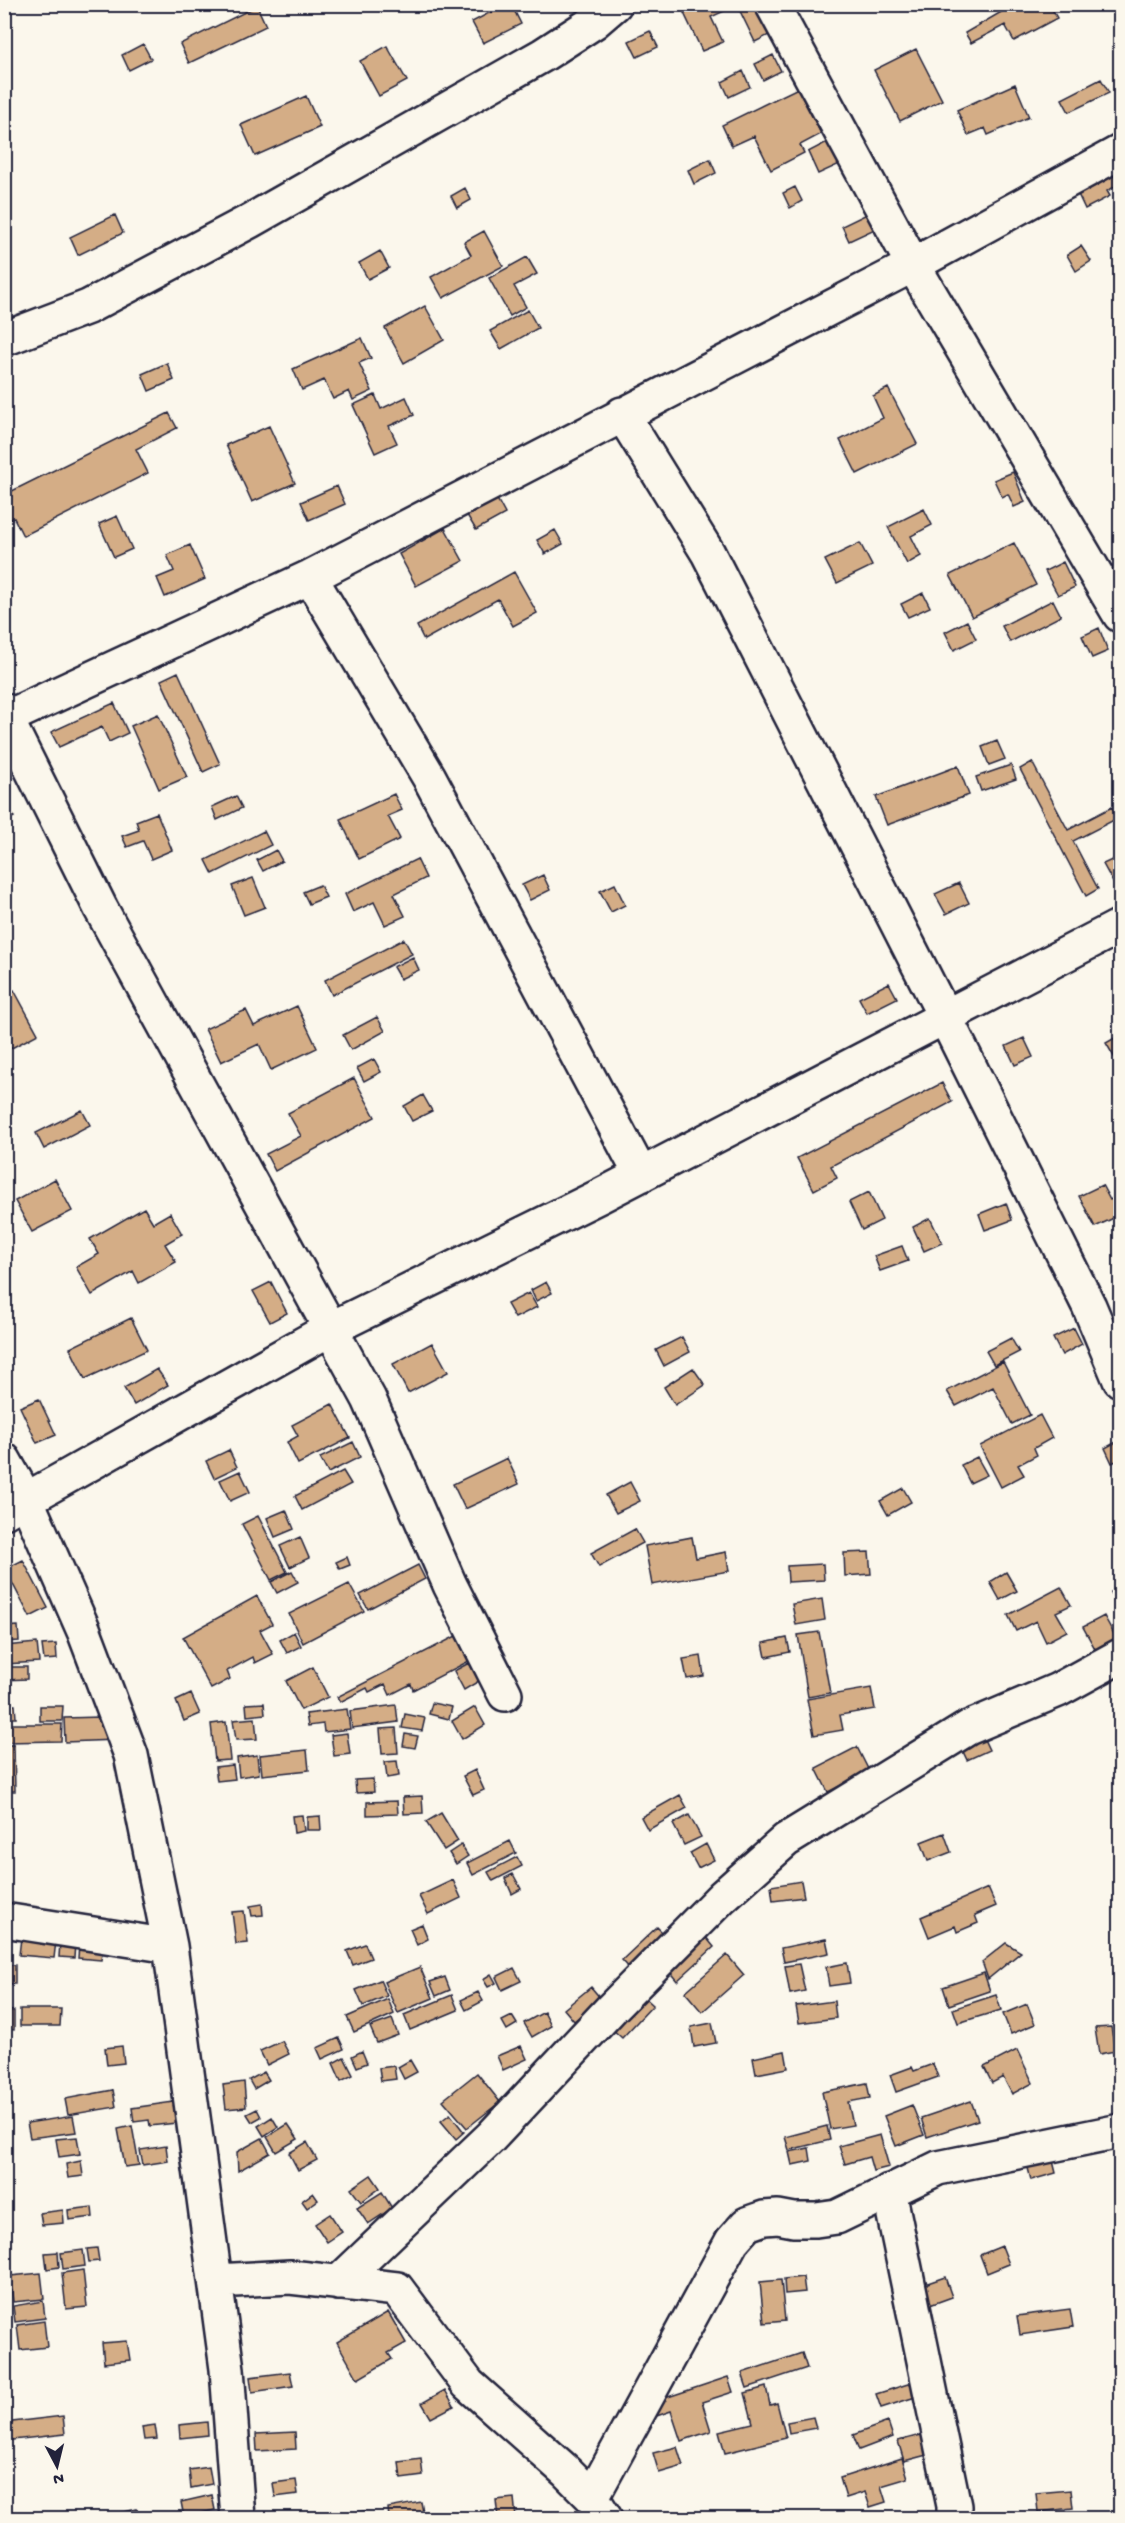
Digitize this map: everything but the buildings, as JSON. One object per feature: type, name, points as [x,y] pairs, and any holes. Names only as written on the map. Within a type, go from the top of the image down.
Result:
[{"type":"street","points":[[4,339],[88,307],[250,222],[543,55],[594,22],[615,4]]},
{"type":"street","points":[[772,4],[913,265],[1120,615]]},
{"type":"street","points":[[505,1694],[450,1585],[369,1399],[101,909],[5,716],[310,577],[913,265],[1120,152]]},
{"type":"street","points":[[622,414],[708,553],[945,1017],[1089,1306],[1120,1380]]},
{"type":"street","points":[[310,577],[429,777],[641,1175]]},
{"type":"street","points":[[15,1506],[330,1329],[641,1175],[1120,926]]},
{"type":"street","points":[[4,1460],[15,1506],[84,1631],[131,1755],[170,1946],[227,2368],[238,2518]]},
{"type":"street","points":[[338,2283],[490,2137],[612,2008],[722,1897],[786,1840],[968,1728],[1058,1690],[1120,1656]]},
{"type":"street","points":[[4,1920],[170,1946]]},
{"type":"street","points":[[216,2281],[290,2277],[397,2289],[468,2384],[567,2472],[598,2508],[732,2241],[747,2224],[778,2217],[794,2220],[837,2217],[938,2168],[1120,2132]]},
{"type":"street","points":[[889,2191],[954,2506],[954,2518]]}]
